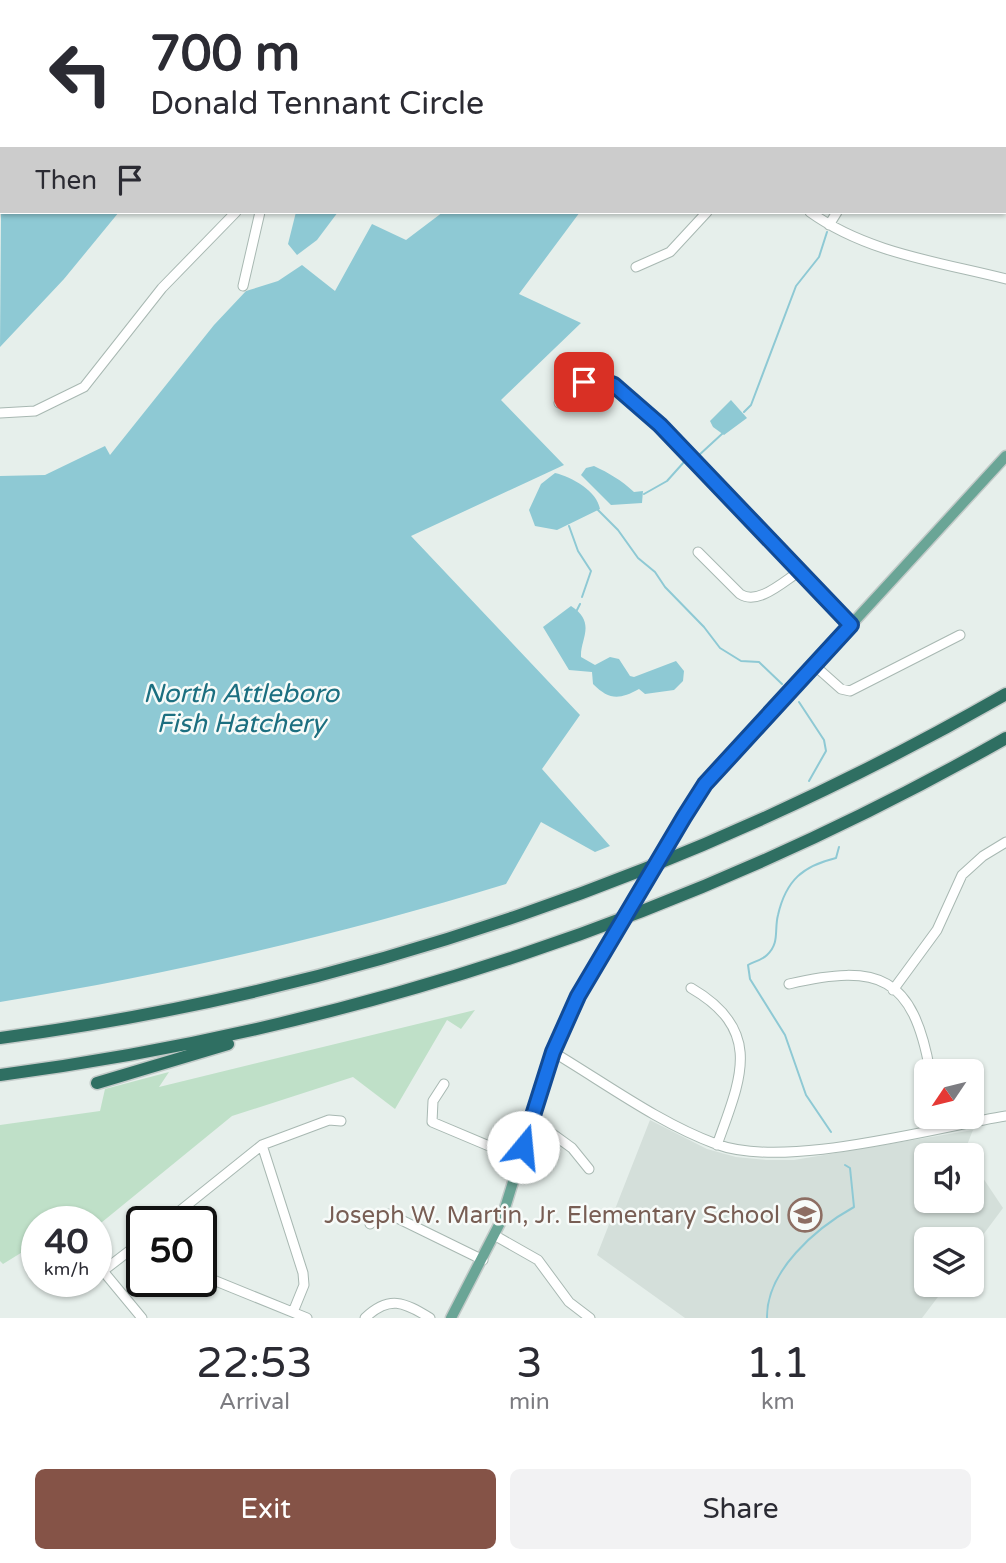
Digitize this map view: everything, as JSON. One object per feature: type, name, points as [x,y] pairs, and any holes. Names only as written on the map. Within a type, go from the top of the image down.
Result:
[{"type":"highway","points":[[0,1038],[128,1018],[244,994],[379,960],[503,922],[635,874],[743,829],[889,759],[1006,694]]},
{"type":"highway","points":[[97,1083],[516,958],[707,886],[854,819],[1006,738]]},
{"type":"highway","points":[[0,1075],[140,1054],[330,1013]]},
{"type":"main road","points":[[451,1318],[483,1260],[512,1192],[553,1052],[578,996],[705,784],[1006,456]]},
{"type":"street","points":[[0,413],[35,411],[85,387],[162,288],[234,214]]},
{"type":"street","points":[[243,286],[260,214]]},
{"type":"street","points":[[636,267],[670,251],[705,214]]},
{"type":"street","points":[[813,214],[829,225],[880,247],[1006,279]]},
{"type":"street","points":[[829,225],[836,214]]},
{"type":"street","points":[[559,403],[589,380],[601,380],[620,389],[675,440],[851,625]]},
{"type":"street","points":[[698,552],[740,594],[748,598],[760,595],[800,571]]},
{"type":"street","points":[[814,665],[841,690],[850,691],[960,635]]},
{"type":"street","points":[[893,990],[937,930],[961,875],[975,862],[1006,842]]},
{"type":"street","points":[[789,984],[848,973],[875,979],[893,990],[908,1004],[919,1022],[927,1059]]},
{"type":"street","points":[[691,988],[713,1001],[725,1013],[734,1027],[741,1055],[737,1092],[717,1145]]},
{"type":"street","points":[[553,1052],[683,1129],[717,1145],[766,1153],[791,1153],[914,1127]]},
{"type":"street","points":[[444,1084],[433,1101],[432,1122],[520,1159]]},
{"type":"street","points":[[532,1119],[572,1148],[589,1169]]},
{"type":"street","points":[[984,1120],[1005,1119]]},
{"type":"street","points":[[186,1206],[262,1146],[328,1120],[341,1121]]},
{"type":"street","points":[[262,1146],[303,1273],[304,1285],[293,1312]]},
{"type":"street","points":[[370,1224],[378,1217],[389,1214],[483,1260]]},
{"type":"street","points":[[494,1235],[538,1260],[569,1302],[590,1318]]},
{"type":"street","points":[[126,1253],[103,1271],[142,1318]]},
{"type":"street","points":[[217,1281],[307,1318]]},
{"type":"street","points":[[365,1318],[384,1304],[395,1301],[405,1303],[430,1318]]},
{"type":"shaded area","name":"Joseph W. Martin, Jr. Elementary School","points":[[650,1120],[707,1149],[736,1157],[766,1160],[794,1160],[973,1130],[968,1143],[914,1143],[914,1213],[984,1213],[984,1180],[1003,1208],[984,1234],[984,1227],[914,1227],[914,1297],[938,1297],[922,1318],[685,1318],[597,1255]]},
{"type":"green space","points":[[475,1010],[461,1029],[447,1020],[395,1109],[353,1077],[232,1116],[112,1214],[112,1206],[21,1206],[21,1253],[3,1264],[0,1261],[0,1125],[100,1111],[105,1089],[169,1072],[159,1087]]},
{"type":"water","points":[[1,214],[117,214],[64,279],[0,347]]},
{"type":"water","points":[[296,214],[336,214],[317,240],[297,255],[288,244]]},
{"type":"water","name":"North Attleboro Fish Hatchery","points":[[440,214],[579,214],[519,294],[581,323],[501,400],[564,465],[411,536],[580,715],[542,769],[610,846],[595,852],[541,822],[506,884],[255,952],[0,1002],[0,476],[45,475],[105,446],[110,455],[214,325],[246,291],[278,281],[302,265],[335,291],[372,224],[406,240]]},
{"type":"water","points":[[731,400],[747,418],[724,435],[713,427],[710,421]]},
{"type":"water","points":[[594,466],[615,477],[634,492],[643,491],[642,503],[611,505],[581,475],[586,468]]},
{"type":"water","points":[[555,473],[583,486],[594,496],[600,509],[557,530],[535,526],[529,510],[541,484]]},
{"type":"water","points":[[571,606],[579,612],[585,625],[581,657],[595,665],[610,657],[619,659],[630,676],[634,677],[676,661],[684,671],[683,681],[674,690],[645,694],[639,689],[614,697],[593,684],[592,672],[569,670],[543,627]]},
{"type":"waterway","points":[[744,412],[751,405],[796,286],[819,257],[827,232]]},
{"type":"waterway","points":[[698,456],[723,433]]},
{"type":"waterway","points":[[644,494],[667,481],[684,462]]},
{"type":"waterway","points":[[597,509],[720,648],[741,661],[759,662],[782,684]]},
{"type":"waterway","points":[[569,526],[578,551],[591,571],[582,597]]},
{"type":"waterway","points":[[577,610],[580,604]]},
{"type":"waterway","points":[[799,702],[824,740],[826,751],[809,781]]},
{"type":"waterway","points":[[831,1132],[806,1095],[785,1035],[750,979],[748,965],[765,957],[774,946],[781,903],[791,884],[805,870],[836,858],[839,847]]},
{"type":"waterway","points":[[767,1318],[769,1301],[784,1268],[810,1239],[854,1207],[850,1168],[845,1165]]},
{"type":"place","name":"Joseph W. Martin, Jr. Elementary School","points":[[805,1215]]},
{"type":"route","points":[[523,1147],[553,1052],[578,996],[684,817],[705,784],[851,625],[675,440],[626,394],[608,382],[584,382]]}]
